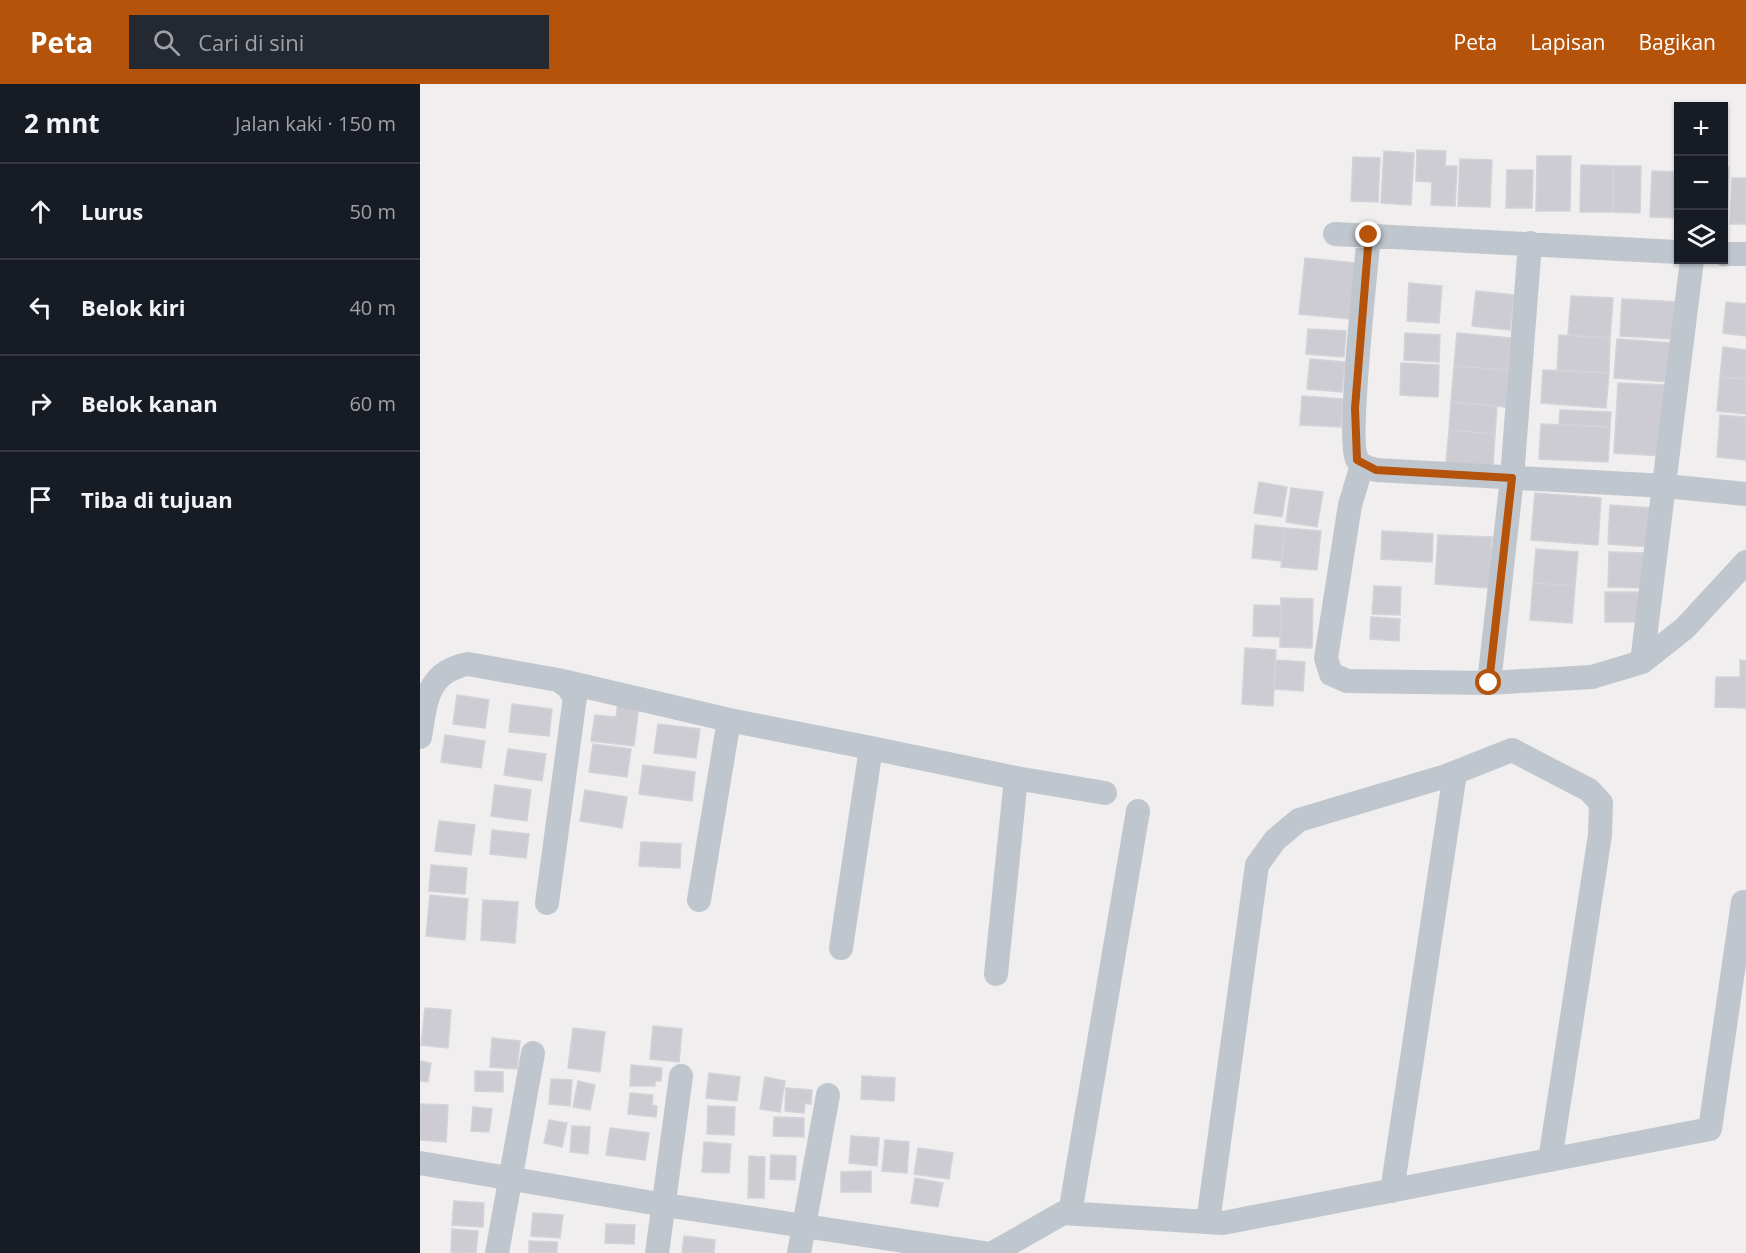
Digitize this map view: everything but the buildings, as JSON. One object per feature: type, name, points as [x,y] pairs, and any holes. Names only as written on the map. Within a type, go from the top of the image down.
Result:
[{"type":"street","points":[[1335,234],[1674,252]]},
{"type":"street","points":[[1369,235],[1355,408],[1355,453],[1362,465],[1376,470],[1665,486],[1746,494]]},
{"type":"street","points":[[1489,683],[1512,478],[1530,243]]},
{"type":"street","points":[[1728,254],[1746,254]]},
{"type":"street","points":[[1642,662],[1692,264]]},
{"type":"street","points":[[1362,465],[1350,505],[1326,658],[1331,674],[1347,681],[1489,683],[1592,677],[1642,662],[1685,628],[1746,562]]},
{"type":"street","points":[[420,737],[428,694],[438,676],[453,666],[468,664],[558,681],[729,720],[1016,778],[1104,793]]},
{"type":"street","points":[[547,903],[574,697],[568,687],[558,681]]},
{"type":"street","points":[[699,900],[729,720]]},
{"type":"street","points":[[841,948],[871,748]]},
{"type":"street","points":[[1208,1222],[1257,865],[1275,840],[1299,820],[1455,773],[1512,750],[1589,790],[1601,803],[1600,835],[1550,1161]]},
{"type":"street","points":[[1392,1191],[1455,773]]},
{"type":"street","points":[[996,974],[1016,778]]},
{"type":"street","points":[[1070,1213],[1138,811]]},
{"type":"street","points":[[993,1253],[1064,1213],[1222,1223],[1710,1129],[1743,902]]},
{"type":"street","points":[[497,1253],[532,1053]]},
{"type":"street","points":[[657,1253],[681,1076]]},
{"type":"street","points":[[799,1253],[828,1095]]},
{"type":"street","points":[[420,1162],[665,1205],[984,1253]]},
{"type":"route","points":[[1369,235],[1355,408],[1357,460],[1362,465],[1376,470],[1512,478],[1489,683]]}]
